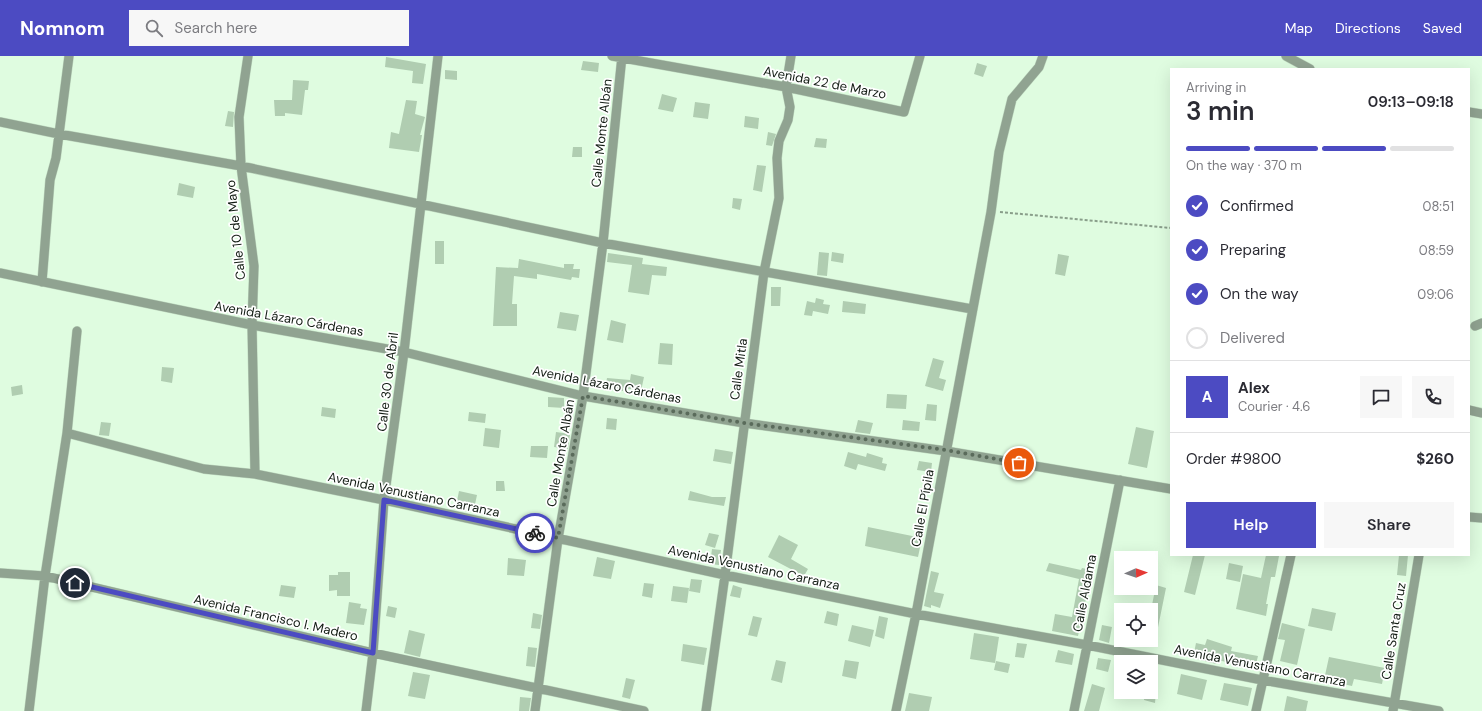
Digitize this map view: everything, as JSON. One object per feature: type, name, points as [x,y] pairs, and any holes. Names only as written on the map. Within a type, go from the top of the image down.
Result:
[{"type":"street","points":[[42,282],[50,180],[56,158],[68,56]]},
{"type":"street","name":"Calle 10 de Mayo","points":[[248,56],[239,117],[241,166],[254,266],[252,325],[255,474]]},
{"type":"street","name":"Calle 30 de Abril","points":[[366,711],[373,653],[384,500],[404,352],[438,56]]},
{"type":"street","name":"Avenida 22 de Marzo","points":[[612,56],[786,87],[904,112],[920,56]]},
{"type":"street","name":"Calle Mitla","points":[[706,711],[726,575],[764,272],[779,198],[777,158],[779,141],[788,120],[790,107],[786,87],[791,56]]},
{"type":"street","name":"Calle El Pípila","points":[[896,711],[916,614],[990,212],[999,152],[1012,99],[1039,67],[1043,56]]},
{"type":"street","points":[[1286,56],[1308,68]]},
{"type":"street","name":"Calle Monte Albán","points":[[535,711],[558,538],[583,396],[603,243],[622,57]]},
{"type":"street","points":[[1470,112],[1482,114]]},
{"type":"street","points":[[0,122],[59,134],[241,166],[603,243],[972,308]]},
{"type":"street","name":"Avenida Lázaro Cárdenas","points":[[0,273],[252,325],[404,352],[583,396],[744,423],[946,450],[1170,489]]},
{"type":"street","points":[[1482,323],[1475,326],[1482,329]]},
{"type":"street","points":[[29,711],[45,576],[67,433],[77,331]]},
{"type":"street","points":[[1470,410],[1482,413]]},
{"type":"street","name":"Avenida Venustiano Carranza","points":[[67,433],[204,469],[255,474],[384,500],[726,575],[916,614],[1088,645],[1393,707],[1439,711]]},
{"type":"street","name":"Calle Aldama","points":[[1074,711],[1120,480]]},
{"type":"street","points":[[1470,517],[1482,518]]},
{"type":"street","points":[[1256,711],[1291,556]]},
{"type":"street","name":"Calle Santa Cruz","points":[[1393,707],[1419,556]]},
{"type":"street","name":"Avenida Francisco I. Madero","points":[[0,573],[45,576],[373,653],[538,690],[644,711]]},
{"type":"path","points":[[990,212],[1170,228]]},
{"type":"building","points":[[386,57],[426,64],[423,84],[412,83],[413,71],[385,67]]},
{"type":"building","points":[[583,61],[599,63],[598,72],[581,70]]},
{"type":"building","points":[[977,63],[987,66],[983,77],[974,74]]},
{"type":"building","points":[[445,70],[457,71],[457,80],[445,79]]},
{"type":"building","points":[[293,80],[309,81],[308,90],[305,90],[302,115],[285,113],[285,116],[275,116],[274,100],[292,100]]},
{"type":"building","points":[[662,94],[677,98],[673,112],[658,109]]},
{"type":"building","points":[[406,100],[417,101],[415,114],[425,117],[420,135],[422,135],[419,152],[389,148],[391,132],[399,134]]},
{"type":"building","points":[[695,102],[710,104],[708,119],[693,117]]},
{"type":"building","points":[[228,111],[234,112],[233,127],[225,126]]},
{"type":"building","points":[[745,116],[759,118],[758,129],[744,127]]},
{"type":"building","points":[[768,132],[776,134],[772,146],[766,145]]},
{"type":"building","points":[[816,138],[827,139],[826,148],[814,147]]},
{"type":"building","points":[[573,147],[582,147],[582,157],[572,157]]},
{"type":"building","points":[[757,165],[766,166],[762,192],[753,190]]},
{"type":"building","points":[[179,183],[195,187],[193,198],[177,195]]},
{"type":"building","points":[[733,198],[742,199],[740,210],[732,208]]},
{"type":"building","points":[[435,241],[444,241],[444,264],[435,264]]},
{"type":"building","points":[[819,252],[829,253],[827,276],[817,275]]},
{"type":"building","points":[[832,252],[844,254],[843,263],[831,261]]},
{"type":"building","points":[[608,253],[643,258],[642,264],[667,267],[666,276],[652,275],[649,295],[628,292],[632,265],[607,262]]},
{"type":"building","points":[[1058,254],[1069,256],[1065,276],[1055,274]]},
{"type":"building","points":[[519,259],[564,268],[564,264],[574,264],[573,269],[580,269],[579,278],[572,277],[571,280],[537,274],[537,279],[514,276],[512,304],[517,304],[517,326],[493,326],[496,267],[518,268]]},
{"type":"building","points":[[771,287],[781,287],[780,306],[771,306]]},
{"type":"building","points":[[816,298],[824,300],[823,304],[830,305],[828,314],[813,311],[812,316],[804,315],[807,301],[815,303]]},
{"type":"building","points":[[843,301],[866,304],[865,314],[842,312]]},
{"type":"building","points":[[560,312],[579,315],[576,331],[557,328]]},
{"type":"building","points":[[611,320],[626,324],[623,343],[607,340]]},
{"type":"building","points":[[660,343],[673,344],[672,365],[658,364]]},
{"type":"building","points":[[933,358],[944,361],[939,378],[946,380],[943,391],[925,386]]},
{"type":"building","points":[[162,367],[174,368],[172,383],[161,381]]},
{"type":"building","points":[[631,374],[644,377],[641,391],[623,388],[623,391],[613,390],[613,386],[606,384],[607,378],[630,380]]},
{"type":"building","points":[[22,385],[23,394],[12,396],[11,387]]},
{"type":"building","points":[[887,394],[907,395],[906,409],[886,408]]},
{"type":"building","points":[[548,397],[564,398],[564,408],[548,407]]},
{"type":"building","points":[[927,404],[937,405],[936,421],[925,420]]},
{"type":"building","points":[[322,407],[336,409],[335,418],[321,416]]},
{"type":"building","points":[[469,412],[486,414],[485,423],[468,421]]},
{"type":"building","points":[[607,418],[617,419],[616,430],[606,429]]},
{"type":"building","points":[[858,420],[873,423],[870,434],[855,432]]},
{"type":"building","points":[[903,420],[920,422],[919,431],[902,430]]},
{"type":"building","points":[[101,422],[111,423],[109,436],[99,435]]},
{"type":"building","points":[[1136,427],[1154,431],[1147,468],[1128,464]]},
{"type":"building","points":[[485,428],[501,430],[499,448],[483,446]]},
{"type":"building","points":[[556,432],[570,434],[568,449],[554,447]]},
{"type":"building","points":[[531,446],[548,446],[547,458],[530,457]]},
{"type":"building","points":[[715,449],[733,452],[731,464],[713,461]]},
{"type":"building","points":[[848,452],[866,457],[867,453],[883,458],[882,463],[887,464],[885,471],[858,464],[856,470],[844,466]]},
{"type":"building","points":[[919,461],[932,463],[931,472],[917,470]]},
{"type":"building","points":[[496,481],[504,481],[505,491],[496,491]]},
{"type":"building","points":[[459,491],[477,495],[474,509],[456,506]]},
{"type":"building","points":[[690,491],[712,497],[726,497],[724,506],[688,500]]},
{"type":"building","points":[[868,527],[922,538],[918,557],[865,546]]},
{"type":"building","points":[[709,533],[719,535],[715,548],[705,545]]},
{"type":"building","points":[[779,535],[798,545],[791,559],[808,569],[804,576],[768,557]]},
{"type":"building","points":[[712,549],[721,550],[719,565],[710,564]]},
{"type":"building","points":[[1193,556],[1205,556],[1195,595],[1184,592]]},
{"type":"building","points":[[1266,556],[1279,556],[1275,577],[1271,577],[1266,604],[1268,604],[1266,616],[1236,609],[1243,574],[1261,578]]},
{"type":"building","points":[[1399,556],[1408,556],[1406,576],[1397,575]]},
{"type":"building","points":[[597,557],[615,561],[611,579],[593,576]]},
{"type":"building","points":[[508,558],[526,560],[524,576],[507,575]]},
{"type":"building","points":[[1049,563],[1081,570],[1082,568],[1092,570],[1078,636],[1052,631],[1055,614],[1072,617],[1079,579],[1046,571]]},
{"type":"building","points":[[1229,563],[1243,566],[1240,582],[1226,579]]},
{"type":"building","points":[[931,571],[939,573],[934,592],[944,594],[940,608],[931,605],[931,608],[924,606]]},
{"type":"building","points":[[338,572],[350,572],[350,596],[337,596],[337,590],[329,591],[329,575],[338,575]]},
{"type":"building","points":[[691,579],[702,580],[700,593],[689,591]]},
{"type":"building","points":[[644,583],[654,584],[652,598],[642,596]]},
{"type":"building","points":[[281,585],[296,587],[294,598],[279,596]]},
{"type":"building","points":[[733,585],[742,588],[740,598],[730,596]]},
{"type":"building","points":[[673,586],[689,588],[687,603],[671,601]]},
{"type":"building","points":[[1158,586],[1166,588],[1158,627],[1158,603],[1152,603],[1154,595],[1158,595]]},
{"type":"building","points":[[217,602],[229,604],[228,613],[216,610]]},
{"type":"building","points":[[349,602],[361,604],[360,608],[367,609],[364,625],[346,623]]},
{"type":"building","points":[[388,606],[397,608],[395,618],[386,616]]},
{"type":"building","points":[[1312,608],[1336,613],[1332,631],[1308,626]]},
{"type":"building","points":[[827,611],[839,614],[837,626],[824,623]]},
{"type":"building","points":[[533,613],[542,615],[540,629],[531,628]]},
{"type":"building","points":[[753,616],[762,618],[757,637],[748,635]]},
{"type":"building","points":[[879,616],[888,618],[884,639],[875,636]]},
{"type":"building","points":[[1282,623],[1305,629],[1297,665],[1280,661],[1285,640],[1278,639]]},
{"type":"building","points":[[852,625],[874,630],[870,647],[848,641]]},
{"type":"building","points":[[1102,625],[1112,627],[1109,643],[1099,640]]},
{"type":"building","points":[[409,630],[425,634],[420,657],[404,653]]},
{"type":"building","points":[[974,633],[999,637],[995,663],[970,659]]},
{"type":"building","points":[[1207,639],[1232,647],[1231,651],[1258,656],[1255,668],[1217,660],[1216,664],[1193,658],[1196,643],[1205,645]]},
{"type":"building","points":[[1017,643],[1027,644],[1024,658],[1015,657]]},
{"type":"building","points":[[683,644],[707,648],[704,665],[681,661]]},
{"type":"building","points":[[528,647],[537,648],[535,667],[526,666]]},
{"type":"building","points":[[1058,650],[1074,654],[1072,665],[1055,662]]},
{"type":"building","points":[[1329,657],[1385,668],[1382,684],[1354,679],[1352,686],[1324,680]]},
{"type":"building","points":[[1098,658],[1111,660],[1108,672],[1096,669]]},
{"type":"building","points":[[776,660],[786,662],[782,683],[771,680]]},
{"type":"building","points":[[845,660],[859,662],[856,679],[842,676]]},
{"type":"building","points":[[996,661],[1010,664],[1008,673],[994,670]]},
{"type":"building","points":[[413,672],[430,675],[425,699],[408,696]]},
{"type":"building","points":[[1181,674],[1207,680],[1202,700],[1177,694]]},
{"type":"building","points":[[626,678],[635,680],[630,699],[622,697]]},
{"type":"building","points":[[1224,683],[1252,688],[1248,706],[1220,700]]},
{"type":"building","points":[[1092,684],[1105,688],[1099,711],[1084,711]]},
{"type":"building","points":[[909,693],[932,697],[929,711],[905,711]]},
{"type":"building","points":[[1287,696],[1308,701],[1306,711],[1284,711]]},
{"type":"building","points":[[520,697],[531,698],[529,711],[519,711]]},
{"type":"building","points":[[1144,699],[1155,699],[1155,703]]},
{"type":"way so far","points":[[535,533],[558,538],[583,396],[744,423],[946,450],[1019,463]]},
{"type":"route","points":[[75,583],[373,653],[384,500],[535,533]]}]
